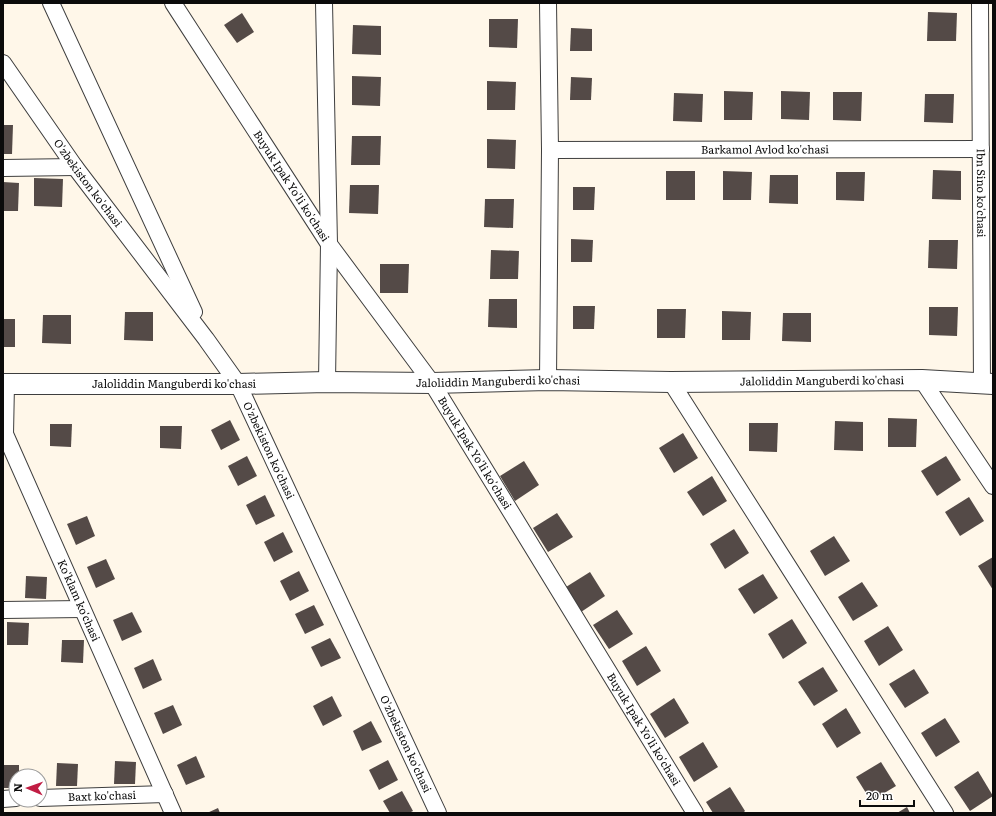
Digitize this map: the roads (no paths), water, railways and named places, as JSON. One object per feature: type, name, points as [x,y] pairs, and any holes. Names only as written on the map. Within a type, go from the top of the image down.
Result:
[{"type":"street","points":[[51,3],[206,339]]},
{"type":"street","name":"Buyuk Ipak Yo'li ko'chasi","points":[[173,3],[329,244],[432,383],[695,813]]},
{"type":"street","points":[[324,3],[329,244],[327,382]]},
{"type":"street","points":[[548,3],[550,150],[548,380]]},
{"type":"street","name":"Ibn Sino ko'chasi","points":[[980,3],[981,149],[987,384]]},
{"type":"street","name":"O'zbekiston ko'chasi","points":[[3,62],[75,167],[206,339],[238,384],[438,813]]},
{"type":"street","name":"Barkamol Avlod ko'chasi","points":[[550,150],[981,149]]},
{"type":"street","points":[[3,168],[75,167]]},
{"type":"street","name":"Jaloliddin Manguberdi ko'chasi","points":[[5,384],[238,384],[327,382],[432,383],[548,380],[671,382],[922,380],[987,384]]},
{"type":"street","points":[[922,380],[993,486]]},
{"type":"street","points":[[671,382],[945,813]]},
{"type":"street","name":"Ko'klam ko'chasi","points":[[5,384],[5,434],[173,813]]},
{"type":"street","points":[[3,610],[82,609]]},
{"type":"street","name":"Baxt ko'chasi","points":[[48,798],[164,794]]}]
